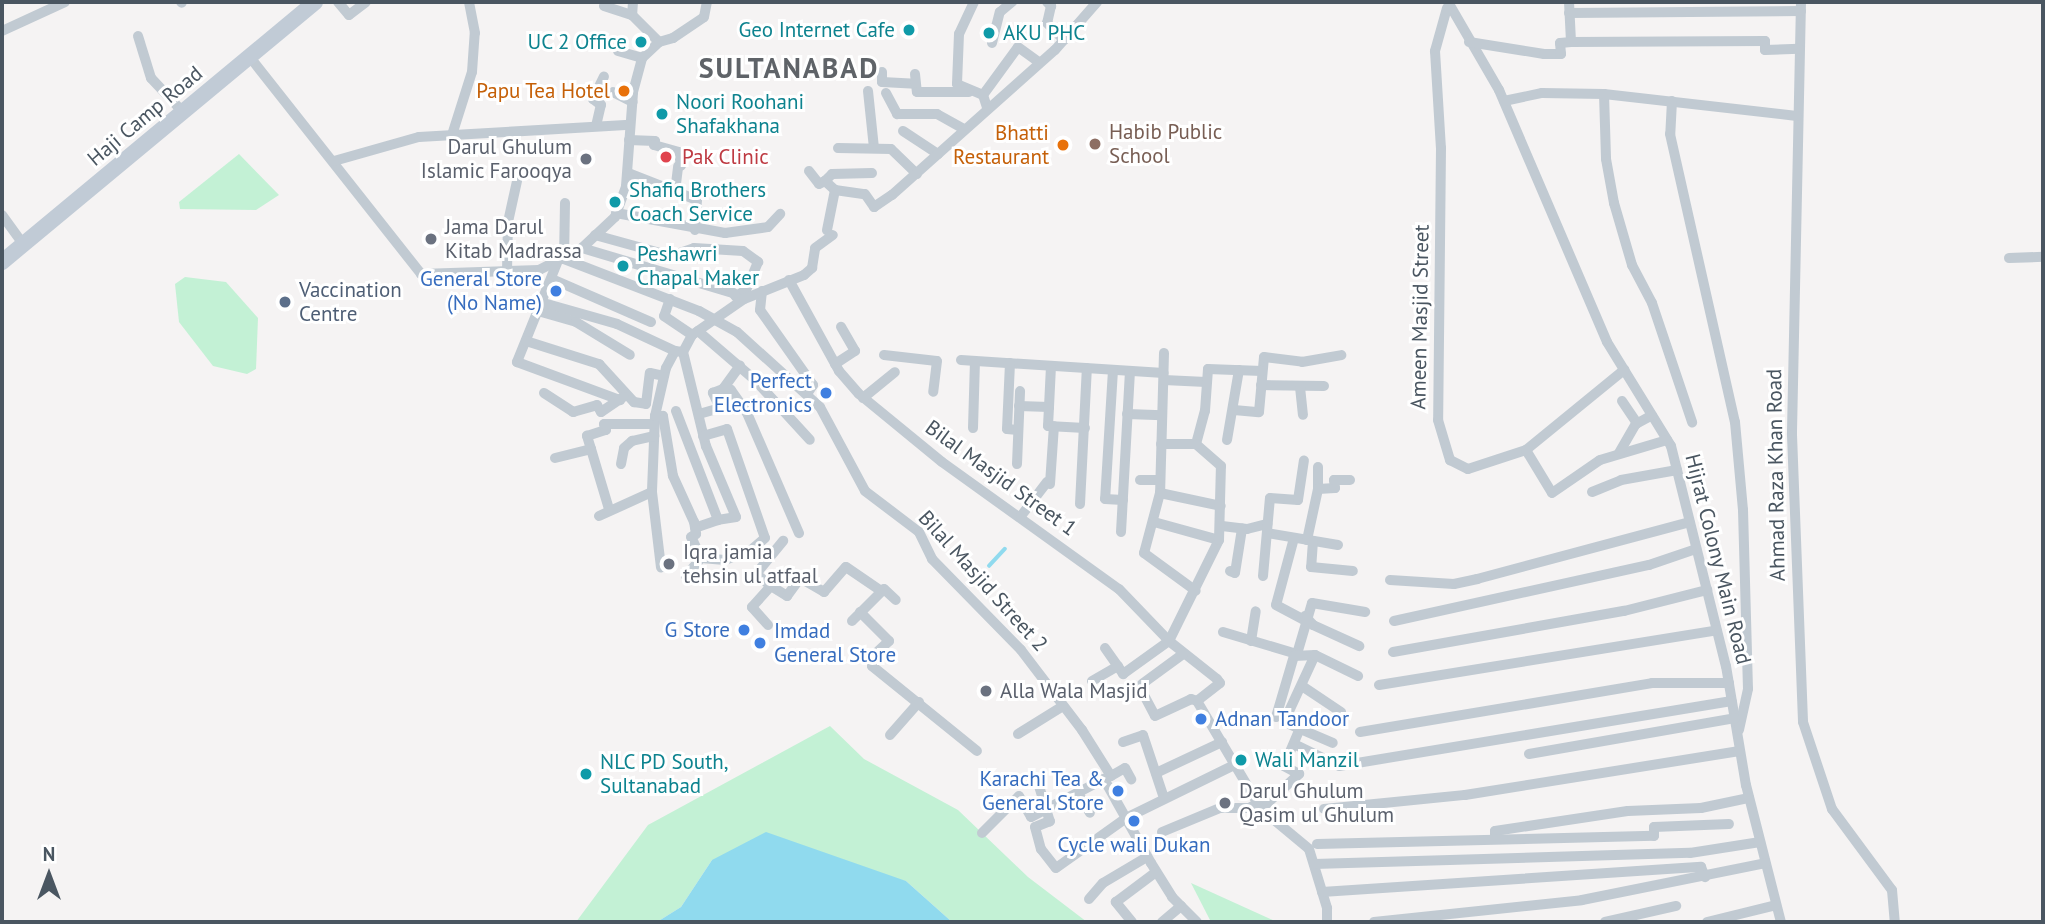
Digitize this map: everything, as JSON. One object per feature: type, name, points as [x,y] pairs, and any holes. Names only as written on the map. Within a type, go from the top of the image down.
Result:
[{"type":"street","points":[[2,31],[65,2]]},
{"type":"street","name":"Haji Camp Road","points":[[2,262],[181,110],[315,2]]},
{"type":"street","points":[[338,2],[349,15],[366,2]]},
{"type":"street","points":[[452,135],[471,72],[475,33],[469,2]]},
{"type":"street","points":[[632,15],[633,2]]},
{"type":"street","points":[[249,56],[421,274],[507,272],[561,261],[582,248],[616,213],[628,173],[630,125],[642,58],[659,42],[704,17],[707,2]]},
{"type":"street","points":[[974,2],[959,34],[957,84],[979,94],[987,107]]},
{"type":"street","points":[[992,43],[1000,12],[1006,12],[1012,2]]},
{"type":"street","points":[[1046,2],[1051,6],[1047,23],[1064,40]]},
{"type":"street","points":[[825,181],[835,190],[865,194],[874,207],[917,174],[987,107],[1064,40],[1097,2]]},
{"type":"street","name":"Hijrat Colony Main Road","points":[[1448,5],[1504,101],[1607,342],[1667,440],[1717,630],[1749,798],[1781,922]]},
{"type":"street","name":"Ameen Masjid Street","points":[[1448,5],[1435,51],[1441,162],[1438,420],[1450,460],[1468,469],[1526,450],[1624,370]]},
{"type":"street","points":[[604,6],[632,15],[659,42]]},
{"type":"street","points":[[1571,42],[1569,7],[1801,6]]},
{"type":"street","name":"Ahmad Raza Khan Road","points":[[1801,6],[1792,435],[1803,722],[1832,809],[1892,890],[1895,922]]},
{"type":"street","points":[[138,36],[151,78],[181,110]]},
{"type":"street","points":[[1469,42],[1545,54],[1561,54],[1560,43],[1571,42],[1765,41],[1765,50],[1799,49]]},
{"type":"street","points":[[979,94],[1018,47],[1039,62]]},
{"type":"street","points":[[618,51],[642,58]]},
{"type":"street","points":[[882,72],[882,82],[915,79],[917,92],[979,94]]},
{"type":"street","points":[[596,126],[601,105],[593,99],[604,76]]},
{"type":"street","points":[[867,91],[874,148]]},
{"type":"street","points":[[613,92],[633,102]]},
{"type":"street","points":[[886,93],[897,114],[937,114],[964,129]]},
{"type":"street","points":[[1504,101],[1542,93],[1604,94],[1797,116]]},
{"type":"street","points":[[1604,94],[1606,159],[1614,203],[1632,265],[1652,303],[1692,422]]},
{"type":"street","points":[[1672,101],[1670,134],[1735,422],[1743,510],[1748,689],[1738,737]]},
{"type":"street","points":[[334,161],[381,145],[452,135],[630,125]]},
{"type":"street","points":[[903,131],[938,154]]},
{"type":"street","points":[[629,140],[655,141],[654,145],[680,152],[676,191]]},
{"type":"street","points":[[838,148],[891,149],[917,174]]},
{"type":"street","points":[[809,171],[819,184],[832,174],[872,173]]},
{"type":"street","points":[[628,173],[697,200],[695,230]]},
{"type":"street","points":[[507,272],[508,222],[517,181]]},
{"type":"street","points":[[582,248],[738,299],[789,280],[812,268],[815,248],[830,232],[835,190]]},
{"type":"street","points":[[565,203],[561,261],[517,362],[646,404],[650,373],[664,376]]},
{"type":"street","points":[[616,213],[695,230],[725,233],[774,224],[780,214]]},
{"type":"street","points":[[2,215],[23,244]]},
{"type":"street","points":[[595,235],[671,257],[694,248],[743,251],[758,262],[746,290],[714,320],[695,333],[664,376],[654,420],[652,492],[661,567]]},
{"type":"street","points":[[2009,257],[2043,257]]},
{"type":"street","name":"Bilal Masjid Street 2","points":[[561,261],[670,299],[714,320],[749,341],[820,407],[865,491],[919,532],[932,559],[1021,650],[1063,706],[1107,778],[1156,872],[1181,906],[1197,922]]},
{"type":"street","points":[[552,279],[651,323]]},
{"type":"street","name":"Bilal Masjid Street 1","points":[[789,280],[835,364],[863,398],[942,462],[1021,516],[1119,589],[1169,641],[1220,683],[1197,701]]},
{"type":"street","points":[[762,291],[760,310],[813,385],[807,394]]},
{"type":"street","points":[[670,299],[664,316],[695,333],[740,366],[810,440]]},
{"type":"street","points":[[539,307],[617,324],[679,352],[704,436],[736,517],[695,528],[691,537],[701,558]]},
{"type":"street","points":[[539,307],[576,323],[629,355]]},
{"type":"street","points":[[835,364],[855,351],[841,327]]},
{"type":"street","points":[[526,341],[599,365],[623,396]]},
{"type":"street","points":[[1164,353],[1160,493],[1144,553],[1196,591]]},
{"type":"street","points":[[884,355],[937,361],[933,392]]},
{"type":"street","points":[[1234,410],[1259,412],[1264,356],[1302,362],[1341,355]]},
{"type":"street","points":[[961,360],[1130,371],[1206,382]]},
{"type":"street","points":[[973,428],[975,361]]},
{"type":"street","points":[[1010,363],[1007,429],[1018,430]]},
{"type":"street","points":[[723,389],[740,366]]},
{"type":"street","points":[[1051,366],[1048,426],[1085,428]]},
{"type":"street","points":[[1080,504],[1087,368]]},
{"type":"street","points":[[1196,444],[1208,369],[1262,371]]},
{"type":"street","points":[[1113,370],[1105,499],[1123,500]]},
{"type":"street","points":[[1227,440],[1239,370]]},
{"type":"street","points":[[1121,531],[1130,371]]},
{"type":"street","points":[[863,398],[895,372]]},
{"type":"street","points":[[1261,385],[1324,386]]},
{"type":"street","points":[[1300,387],[1303,415]]},
{"type":"street","points":[[699,414],[720,408],[713,393],[723,389],[731,390],[747,413],[799,533]]},
{"type":"street","points":[[1017,464],[1020,391]]},
{"type":"street","points":[[544,393],[573,412],[597,405],[601,412],[623,396]]},
{"type":"street","points":[[1622,401],[1637,423]]},
{"type":"street","points":[[633,424],[635,402]]},
{"type":"street","points":[[1019,406],[1049,407]]},
{"type":"street","points":[[676,411],[718,520]]},
{"type":"street","points":[[1128,414],[1162,415]]},
{"type":"street","points":[[1619,453],[1637,423],[1652,415]]},
{"type":"street","points":[[652,492],[604,512],[587,436],[606,430],[604,424],[633,424],[663,416],[673,476],[695,528]]},
{"type":"street","points":[[1021,516],[1048,483],[1054,426]]},
{"type":"street","points":[[704,436],[727,429],[765,538],[750,551]]},
{"type":"street","points":[[621,464],[624,448],[632,441],[654,436]]},
{"type":"street","points":[[1526,450],[1552,493],[1600,460],[1667,440]]},
{"type":"street","points":[[1105,648],[1124,674],[1169,641],[1219,540],[1222,526],[1222,466],[1196,444],[1161,444]]},
{"type":"street","points":[[555,458],[591,449]]},
{"type":"street","points":[[1263,576],[1270,498],[1298,500],[1304,460]]},
{"type":"street","points":[[1318,467],[1318,489],[1310,540],[1311,567],[1353,571]]},
{"type":"street","points":[[1592,492],[1621,480],[1676,470]]},
{"type":"street","points":[[1140,480],[1160,480]]},
{"type":"street","points":[[1318,489],[1335,488],[1334,480],[1350,480]]},
{"type":"street","points":[[1160,493],[1221,506]]},
{"type":"street","points":[[1154,522],[1219,540]]},
{"type":"street","points":[[1391,580],[1454,583],[1477,579],[1690,522]]},
{"type":"street","points":[[1222,526],[1267,529],[1294,538],[1338,545]]},
{"type":"street","points":[[1230,571],[1235,573],[1242,529]]},
{"type":"street","points":[[1294,538],[1276,605],[1359,646]]},
{"type":"street","points":[[783,541],[756,574],[787,596],[800,578],[824,592],[846,567],[895,600]]},
{"type":"street","points":[[1394,621],[1649,565],[1696,549]]},
{"type":"street","points":[[701,558],[725,560],[734,556]]},
{"type":"street","points":[[686,576],[701,558]]},
{"type":"street","points":[[768,625],[752,607],[771,586]]},
{"type":"street","points":[[1393,652],[1624,611],[1707,590]]},
{"type":"street","points":[[852,621],[881,591]]},
{"type":"street","points":[[1276,717],[1297,654],[1305,618],[1312,603],[1365,612]]},
{"type":"street","points":[[1251,641],[1256,611]]},
{"type":"street","points":[[860,612],[888,641],[872,657],[872,666],[977,751]]},
{"type":"street","points":[[1379,685],[1717,630]]},
{"type":"street","points":[[1223,632],[1297,654],[1315,655],[1359,676]]},
{"type":"street","points":[[1142,684],[1183,654]]},
{"type":"street","points":[[1315,655],[1284,722],[1299,731],[1333,743]]},
{"type":"street","points":[[1092,681],[1118,666]]},
{"type":"street","points":[[1360,732],[1652,683],[1729,682]]},
{"type":"street","points":[[1302,686],[1341,712]]},
{"type":"street","points":[[1145,697],[1154,716],[1191,699],[1197,701],[1261,808],[1312,845],[1495,838],[1654,836],[1654,827],[1729,824]]},
{"type":"street","points":[[1339,766],[1732,701]]},
{"type":"street","points":[[890,735],[919,702]]},
{"type":"street","points":[[1018,734],[1063,706]]},
{"type":"street","points":[[1529,754],[1735,718]]},
{"type":"street","points":[[1162,832],[1220,808],[1261,808],[1299,774],[1284,766],[1299,731]]},
{"type":"street","points":[[1124,743],[1143,735],[1164,798]]},
{"type":"street","points":[[1156,772],[1222,742]]},
{"type":"street","points":[[1294,744],[1323,758]]},
{"type":"street","points":[[1324,809],[1465,796],[1740,751]]},
{"type":"street","points":[[1039,786],[1050,821],[1035,827],[1041,849],[1056,868],[1126,818],[1234,765]]},
{"type":"street","points":[[982,833],[1019,796],[1031,817],[1125,768],[1131,779]]},
{"type":"street","points":[[1078,793],[1090,813]]},
{"type":"street","points":[[1495,838],[1495,831],[1628,811],[1701,808],[1749,798]]},
{"type":"street","points":[[1314,864],[1690,853],[1760,842]]},
{"type":"street","points":[[1312,845],[1327,922]]},
{"type":"street","points":[[1089,899],[1103,883],[1147,857]]},
{"type":"street","points":[[1374,922],[1582,900],[1765,863]]},
{"type":"street","points":[[1322,892],[1701,867],[1705,877]]},
{"type":"street","points":[[1132,922],[1116,902],[1156,872]]},
{"type":"street","points":[[1707,922],[1776,905]]},
{"type":"street","points":[[1163,922],[1181,906]]},
{"type":"street","points":[[1605,922],[1676,906]]},
{"type":"green space","points":[[239,154],[279,195],[256,210],[180,209],[179,202]]},
{"type":"green space","points":[[185,277],[226,282],[258,318],[256,369],[247,374],[213,366],[179,322],[175,284]]},
{"type":"green space","points":[[830,726],[864,759],[958,810],[1028,877],[1087,922],[952,922],[906,881],[712,860],[681,907],[657,922],[576,922],[648,825]]},
{"type":"green space","points":[[1191,883],[1277,922],[1211,922]]},
{"type":"water","points":[[766,832],[906,881],[952,922],[657,922],[681,907],[712,860]]},
{"type":"waterway","points":[[989,566],[1005,549]]},
{"type":"place","name":"Geo Internet Cafe","points":[[909,30]]},
{"type":"place","name":"AKU PHC","points":[[989,33]]},
{"type":"place","name":"UC 2 Office","points":[[641,42]]},
{"type":"place","name":"Papu Tea Hotel","points":[[624,91]]},
{"type":"place","name":"Noori Roohani Shafakhana","points":[[662,114]]},
{"type":"place","name":"Habib Public School","points":[[1095,144]]},
{"type":"place","name":"Bhatti Restaurant","points":[[1063,145]]},
{"type":"place","name":"Pak Clinic","points":[[666,157]]},
{"type":"place","name":"Darul Ghulum Islamic Farooqya","points":[[586,159]]},
{"type":"place","name":"Shafiq Brothers Coach Service","points":[[615,202]]},
{"type":"place","name":"Jama Darul Kitab Madrassa","points":[[431,239]]},
{"type":"place","name":"Peshawri Chapal Maker","points":[[623,266]]},
{"type":"place","name":"General Store (No Name)","points":[[556,291]]},
{"type":"place","name":"Vaccination Centre","points":[[285,302]]},
{"type":"place","name":"Perfect Electronics","points":[[826,393]]},
{"type":"place","name":"Iqra jamia tehsin ul atfaal","points":[[669,564]]},
{"type":"place","name":"G Store","points":[[744,630]]},
{"type":"place","name":"Imdad General Store","points":[[760,643]]},
{"type":"place","name":"Alla Wala Masjid","points":[[986,691]]},
{"type":"place","name":"Adnan Tandoor","points":[[1201,719]]},
{"type":"place","name":"Wali Manzil","points":[[1241,760]]},
{"type":"place","name":"NLC PD South, Sultanabad","points":[[586,774]]},
{"type":"place","name":"Karachi Tea & General Store","points":[[1118,791]]},
{"type":"place","name":"Darul Ghulum Qasim ul Ghulum","points":[[1225,803]]},
{"type":"place","name":"Cycle wali Dukan","points":[[1134,821]]},
{"type":"district","name":"SULTANABAD","points":[[789,68]]}]
